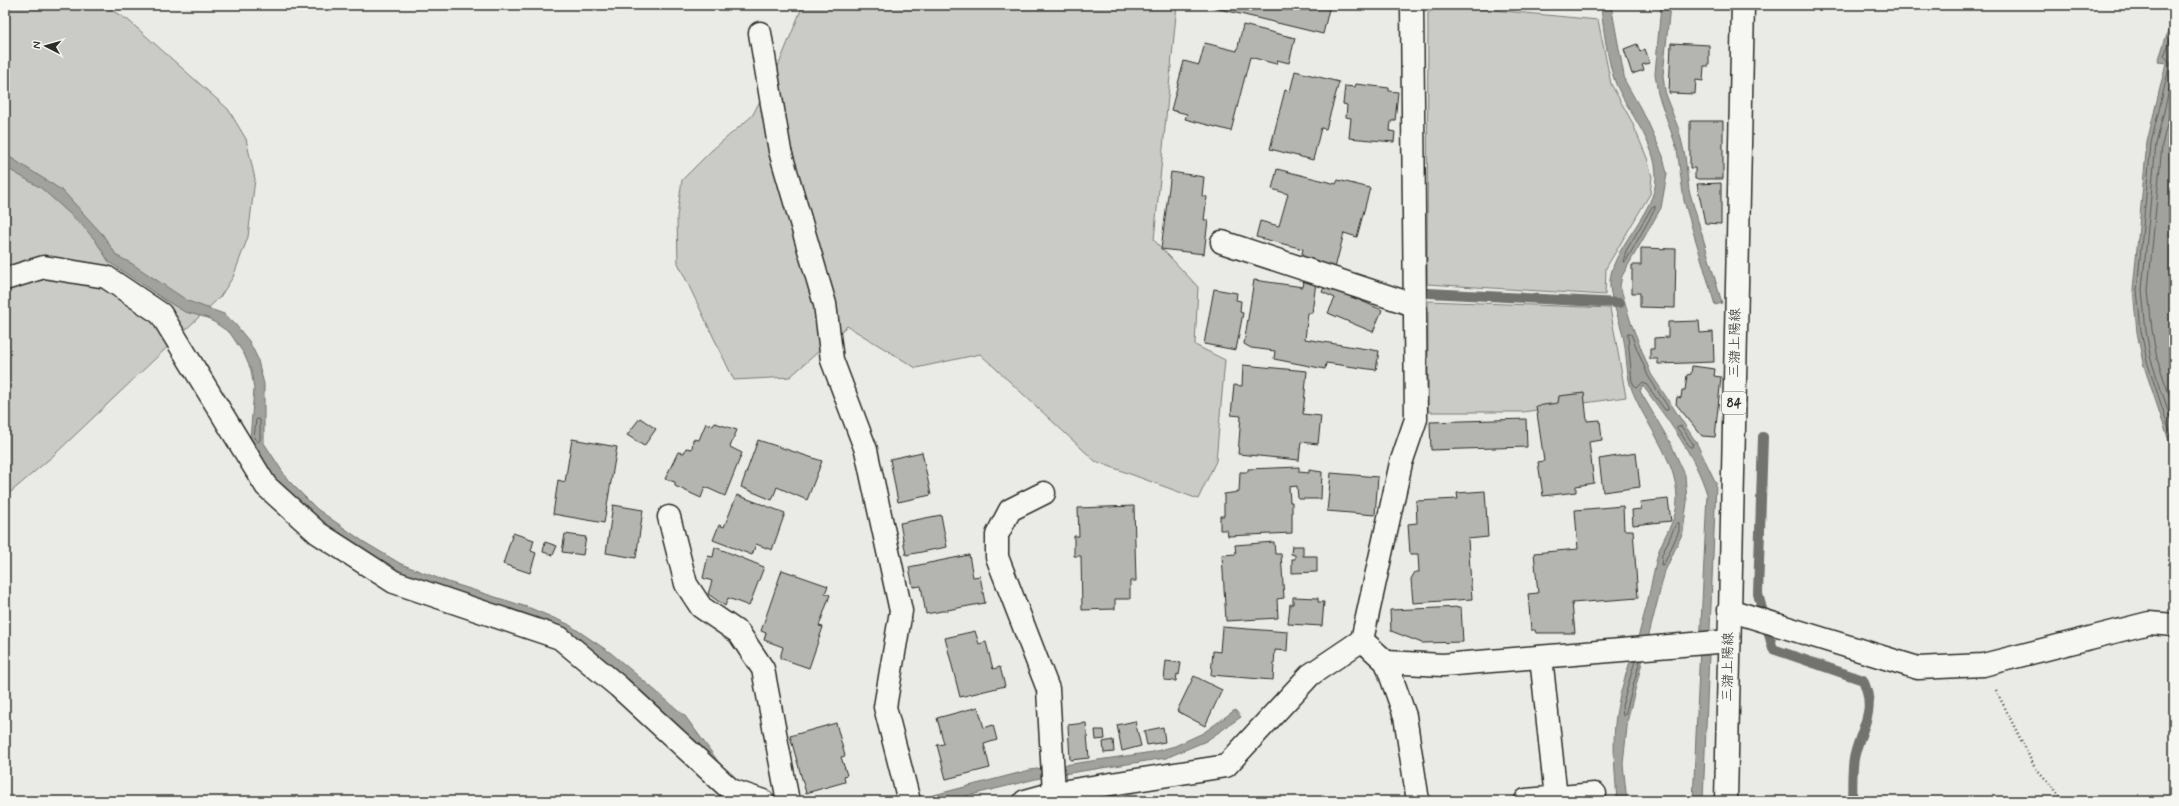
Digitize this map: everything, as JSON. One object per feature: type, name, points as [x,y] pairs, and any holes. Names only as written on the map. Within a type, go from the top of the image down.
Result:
[{"type":"street","points":[[1025,801],[1053,778],[1226,766],[1310,675],[1362,640],[1401,463],[1416,419],[1412,5]]},
{"type":"street","name":"三潴上陽線","points":[[1726,801],[1712,643],[1729,610],[1743,5]]},
{"type":"street","points":[[760,33],[780,152],[825,304],[832,360],[866,450],[901,611],[885,707],[908,798]]},
{"type":"street","points":[[1222,242],[1414,305]]},
{"type":"street","points":[[5,279],[44,267],[106,277],[161,314],[266,486],[318,533],[394,582],[560,638],[619,687],[731,790],[755,798]]},
{"type":"street","points":[[1044,493],[1010,510],[997,536],[997,557],[1048,689],[1053,778]]},
{"type":"street","points":[[669,517],[686,584],[697,602],[701,607],[739,633],[764,669],[788,801]]},
{"type":"street","points":[[1729,610],[1918,668],[1983,665],[2149,623],[2174,625]]},
{"type":"street","points":[[1362,640],[1386,662],[1405,716],[1418,801]]},
{"type":"street","points":[[1386,662],[1443,665],[1712,643]]},
{"type":"street","points":[[1541,657],[1556,798]]},
{"type":"street","points":[[1526,800],[1594,794]]},
{"type":"path","points":[[345,5],[350,7]]},
{"type":"path","points":[[1983,665],[2034,766],[2065,801]]},
{"type":"shaded area","points":[[5,5],[103,5],[128,20],[228,109],[246,139],[255,179],[248,237],[233,277],[220,297],[54,455],[5,497]]},
{"type":"shaded area","points":[[803,5],[1177,5],[1154,240],[1198,287],[1195,345],[1225,360],[1216,461],[1198,499],[1095,461],[980,354],[916,368],[847,326],[790,377],[734,380],[678,263],[677,217],[682,180],[711,151],[752,116],[777,69]]},
{"type":"shaded area","points":[[1441,5],[1598,20],[1611,84],[1632,122],[1647,158],[1652,177],[1650,194],[1606,268],[1605,295],[1427,284],[1428,13]]},
{"type":"shaded area","points":[[1428,301],[1610,308],[1626,397],[1523,412],[1428,412]]},
{"type":"water","points":[[1601,5],[1611,5],[1625,81],[1647,120],[1663,156],[1667,174],[1661,208],[1622,276],[1620,286],[1631,323],[1651,374],[1696,442],[1716,483],[1703,801],[1693,801],[1707,494],[1695,465],[1680,438],[1643,386],[1640,391],[1671,444],[1685,475],[1687,502],[1683,532],[1665,571],[1628,718],[1623,764],[1627,801],[1617,801],[1614,740],[1618,704],[1645,611],[1659,549],[1675,514],[1677,498],[1672,469],[1638,403],[1630,384],[1623,336],[1612,300],[1610,287],[1611,273],[1616,259],[1649,204],[1654,190],[1656,176],[1655,164],[1647,140],[1621,95],[1613,77],[1606,45]]},
{"type":"water","points":[[1661,5],[1670,5],[1663,76],[1666,97],[1679,130],[1685,156],[1689,190],[1722,303],[1715,305],[1684,201],[1677,149],[1658,94],[1655,74]]},
{"type":"water","points":[[2174,22],[2174,456],[2143,363],[2137,332],[2133,290],[2147,142],[2166,63],[2158,62],[2166,37]]},
{"type":"water","points":[[5,154],[63,191],[103,235],[117,256],[131,263],[188,301],[224,314],[235,324],[249,341],[257,357],[264,384],[264,443],[288,480],[317,509],[364,542],[401,564],[448,582],[530,608],[568,624],[611,653],[685,716],[747,801],[735,801],[680,728],[606,662],[565,633],[394,571],[327,527],[298,503],[273,476],[250,440],[254,389],[251,370],[244,354],[230,333],[208,318],[185,312],[109,262],[95,240],[80,223],[41,188],[5,167]]},
{"type":"water","points":[[1235,710],[1241,717],[1206,741],[1166,758],[1044,777],[946,801],[911,801],[1030,770],[1153,752],[1175,746],[1203,733]]},
{"type":"building","points":[[1203,5],[1330,5],[1323,34]]},
{"type":"building","points":[[1243,25],[1295,38],[1289,63],[1277,60],[1276,64],[1250,57],[1231,131],[1185,119],[1187,114],[1171,110],[1184,61],[1199,65],[1205,43],[1237,51]]},
{"type":"building","points":[[1671,43],[1709,45],[1709,66],[1704,66],[1703,81],[1696,80],[1695,94],[1669,93]]},
{"type":"building","points":[[1637,44],[1640,52],[1645,49],[1650,63],[1642,65],[1644,70],[1632,74],[1624,49]]},
{"type":"building","points":[[1295,71],[1339,82],[1326,129],[1321,128],[1313,160],[1270,149],[1285,90],[1290,92]]},
{"type":"building","points":[[1356,84],[1389,88],[1389,91],[1398,92],[1395,121],[1391,121],[1390,131],[1395,132],[1394,142],[1349,138],[1351,118],[1346,117],[1347,105],[1343,104],[1345,86],[1355,87]]},
{"type":"building","points":[[1690,121],[1723,121],[1723,179],[1695,179],[1695,168],[1690,168]]},
{"type":"building","points":[[1277,169],[1336,184],[1338,180],[1370,188],[1357,237],[1344,233],[1335,268],[1301,259],[1303,249],[1256,237],[1260,221],[1279,226],[1288,194],[1272,189]]},
{"type":"building","points":[[1171,172],[1204,177],[1202,196],[1207,197],[1204,220],[1208,220],[1204,254],[1161,249]]},
{"type":"building","points":[[1721,183],[1721,224],[1705,223],[1697,184]]},
{"type":"building","points":[[1641,248],[1676,249],[1675,308],[1640,307],[1640,293],[1632,293],[1632,265],[1641,265]]},
{"type":"building","points":[[1254,280],[1303,287],[1304,281],[1316,282],[1312,313],[1308,313],[1305,339],[1379,351],[1376,370],[1326,363],[1325,369],[1274,359],[1275,351],[1251,348],[1244,344]]},
{"type":"building","points":[[1325,285],[1382,310],[1373,332],[1328,313],[1335,298],[1322,292]]},
{"type":"building","points":[[1214,289],[1237,293],[1236,300],[1241,301],[1240,312],[1243,313],[1236,350],[1204,344]]},
{"type":"building","points":[[1699,321],[1700,333],[1713,332],[1714,362],[1658,364],[1658,359],[1650,359],[1650,349],[1654,349],[1654,338],[1668,337],[1668,322]]},
{"type":"building","points":[[1243,365],[1307,371],[1303,414],[1321,416],[1318,444],[1301,442],[1299,460],[1238,454],[1241,416],[1231,415],[1234,385],[1242,386]]},
{"type":"building","points":[[1692,366],[1715,369],[1714,376],[1721,377],[1715,437],[1702,436],[1676,404],[1677,397],[1681,398],[1682,390],[1685,390],[1687,375],[1691,374]]},
{"type":"building","points":[[1584,393],[1587,421],[1600,420],[1602,440],[1589,442],[1594,483],[1576,486],[1576,492],[1543,496],[1538,462],[1544,461],[1536,406],[1558,403],[1559,396]]},
{"type":"building","points":[[640,418],[656,429],[644,446],[627,435]]},
{"type":"building","points":[[1526,419],[1527,447],[1431,450],[1430,422]]},
{"type":"building","points":[[706,423],[713,426],[715,423],[737,430],[730,447],[742,453],[725,496],[705,487],[701,498],[675,486],[675,482],[665,479],[678,452],[684,453],[686,448],[692,449],[693,439],[699,440]]},
{"type":"building","points":[[572,439],[617,447],[604,523],[553,514],[558,480],[565,482]]},
{"type":"building","points":[[758,440],[822,461],[807,500],[777,487],[772,500],[741,487]]},
{"type":"building","points":[[922,452],[931,495],[898,502],[890,459]]},
{"type":"building","points":[[1636,453],[1640,487],[1603,492],[1599,459]]},
{"type":"building","points":[[1299,467],[1299,472],[1309,473],[1309,470],[1322,472],[1321,499],[1298,499],[1297,486],[1289,487],[1290,502],[1292,502],[1292,533],[1228,536],[1227,530],[1220,530],[1220,516],[1224,516],[1224,494],[1239,492],[1240,472],[1248,472],[1248,469]]},
{"type":"building","points":[[1331,473],[1378,477],[1375,515],[1327,511]]},
{"type":"building","points":[[1485,491],[1488,537],[1468,539],[1472,599],[1413,603],[1411,579],[1415,572],[1419,572],[1418,554],[1410,554],[1408,524],[1417,523],[1416,501],[1458,499],[1457,493]]},
{"type":"building","points":[[737,495],[785,513],[772,550],[756,544],[752,555],[713,540],[719,525],[724,527]]},
{"type":"building","points":[[1668,499],[1671,521],[1633,525],[1632,510],[1641,509],[1640,502]]},
{"type":"building","points":[[613,505],[643,510],[636,558],[606,553]]},
{"type":"building","points":[[1134,506],[1136,581],[1130,581],[1130,599],[1115,599],[1115,609],[1082,610],[1081,556],[1074,556],[1074,536],[1079,536],[1078,508]]},
{"type":"building","points":[[1623,506],[1624,530],[1633,530],[1638,598],[1572,603],[1575,633],[1536,633],[1535,630],[1531,630],[1528,594],[1538,593],[1534,553],[1578,549],[1575,510]]},
{"type":"building","points":[[941,515],[947,547],[906,555],[900,523]]},
{"type":"building","points":[[513,533],[534,540],[531,551],[536,553],[530,573],[503,564]]},
{"type":"building","points":[[565,534],[586,537],[583,555],[562,552]]},
{"type":"building","points":[[545,542],[557,546],[553,555],[543,552]]},
{"type":"building","points":[[1274,542],[1275,554],[1281,554],[1284,598],[1277,599],[1278,618],[1226,621],[1222,555],[1236,554],[1235,545]]},
{"type":"building","points":[[1292,546],[1303,546],[1303,556],[1317,556],[1317,572],[1292,573],[1292,559],[1295,559],[1295,555],[1291,554]]},
{"type":"building","points":[[715,547],[764,567],[749,606],[728,598],[725,606],[708,594],[712,581],[703,578],[708,556],[713,557]]},
{"type":"building","points":[[969,555],[973,577],[980,576],[985,603],[926,614],[921,586],[913,587],[909,567]]},
{"type":"building","points":[[782,570],[828,586],[825,593],[830,595],[819,626],[823,627],[809,668],[780,658],[783,647],[764,640],[766,633],[761,631]]},
{"type":"building","points":[[1293,597],[1318,598],[1318,602],[1324,602],[1322,626],[1288,624],[1290,604],[1293,604]]},
{"type":"building","points":[[1461,607],[1463,642],[1422,643],[1391,631],[1390,610]]},
{"type":"building","points":[[1222,627],[1288,632],[1287,651],[1275,650],[1273,680],[1211,675],[1213,651],[1220,652]]},
{"type":"building","points":[[975,631],[979,644],[986,642],[993,669],[1000,667],[1005,686],[960,697],[945,638]]},
{"type":"building","points":[[1166,661],[1181,663],[1179,675],[1177,674],[1176,681],[1164,680]]},
{"type":"building","points":[[1194,676],[1222,690],[1205,726],[1177,711]]},
{"type":"building","points":[[978,707],[984,728],[993,725],[997,740],[984,744],[990,768],[946,779],[937,745],[944,744],[937,718]]},
{"type":"building","points":[[1135,721],[1141,746],[1122,751],[1117,725]]},
{"type":"building","points":[[836,723],[845,756],[841,757],[847,775],[844,776],[845,782],[806,793],[790,736]]},
{"type":"building","points":[[1086,723],[1089,758],[1070,760],[1068,725]]},
{"type":"building","points":[[1163,727],[1165,742],[1147,745],[1144,731]]},
{"type":"building","points":[[1095,730],[1104,730],[1105,739],[1096,740]]},
{"type":"building","points":[[1113,740],[1114,752],[1104,753],[1103,742]]},
{"type":"waterway","points":[[1428,293],[1620,303]]},
{"type":"waterway","points":[[1763,437],[1758,594],[1773,649],[1863,680],[1869,701],[1867,718],[1854,760],[1852,801]]}]
